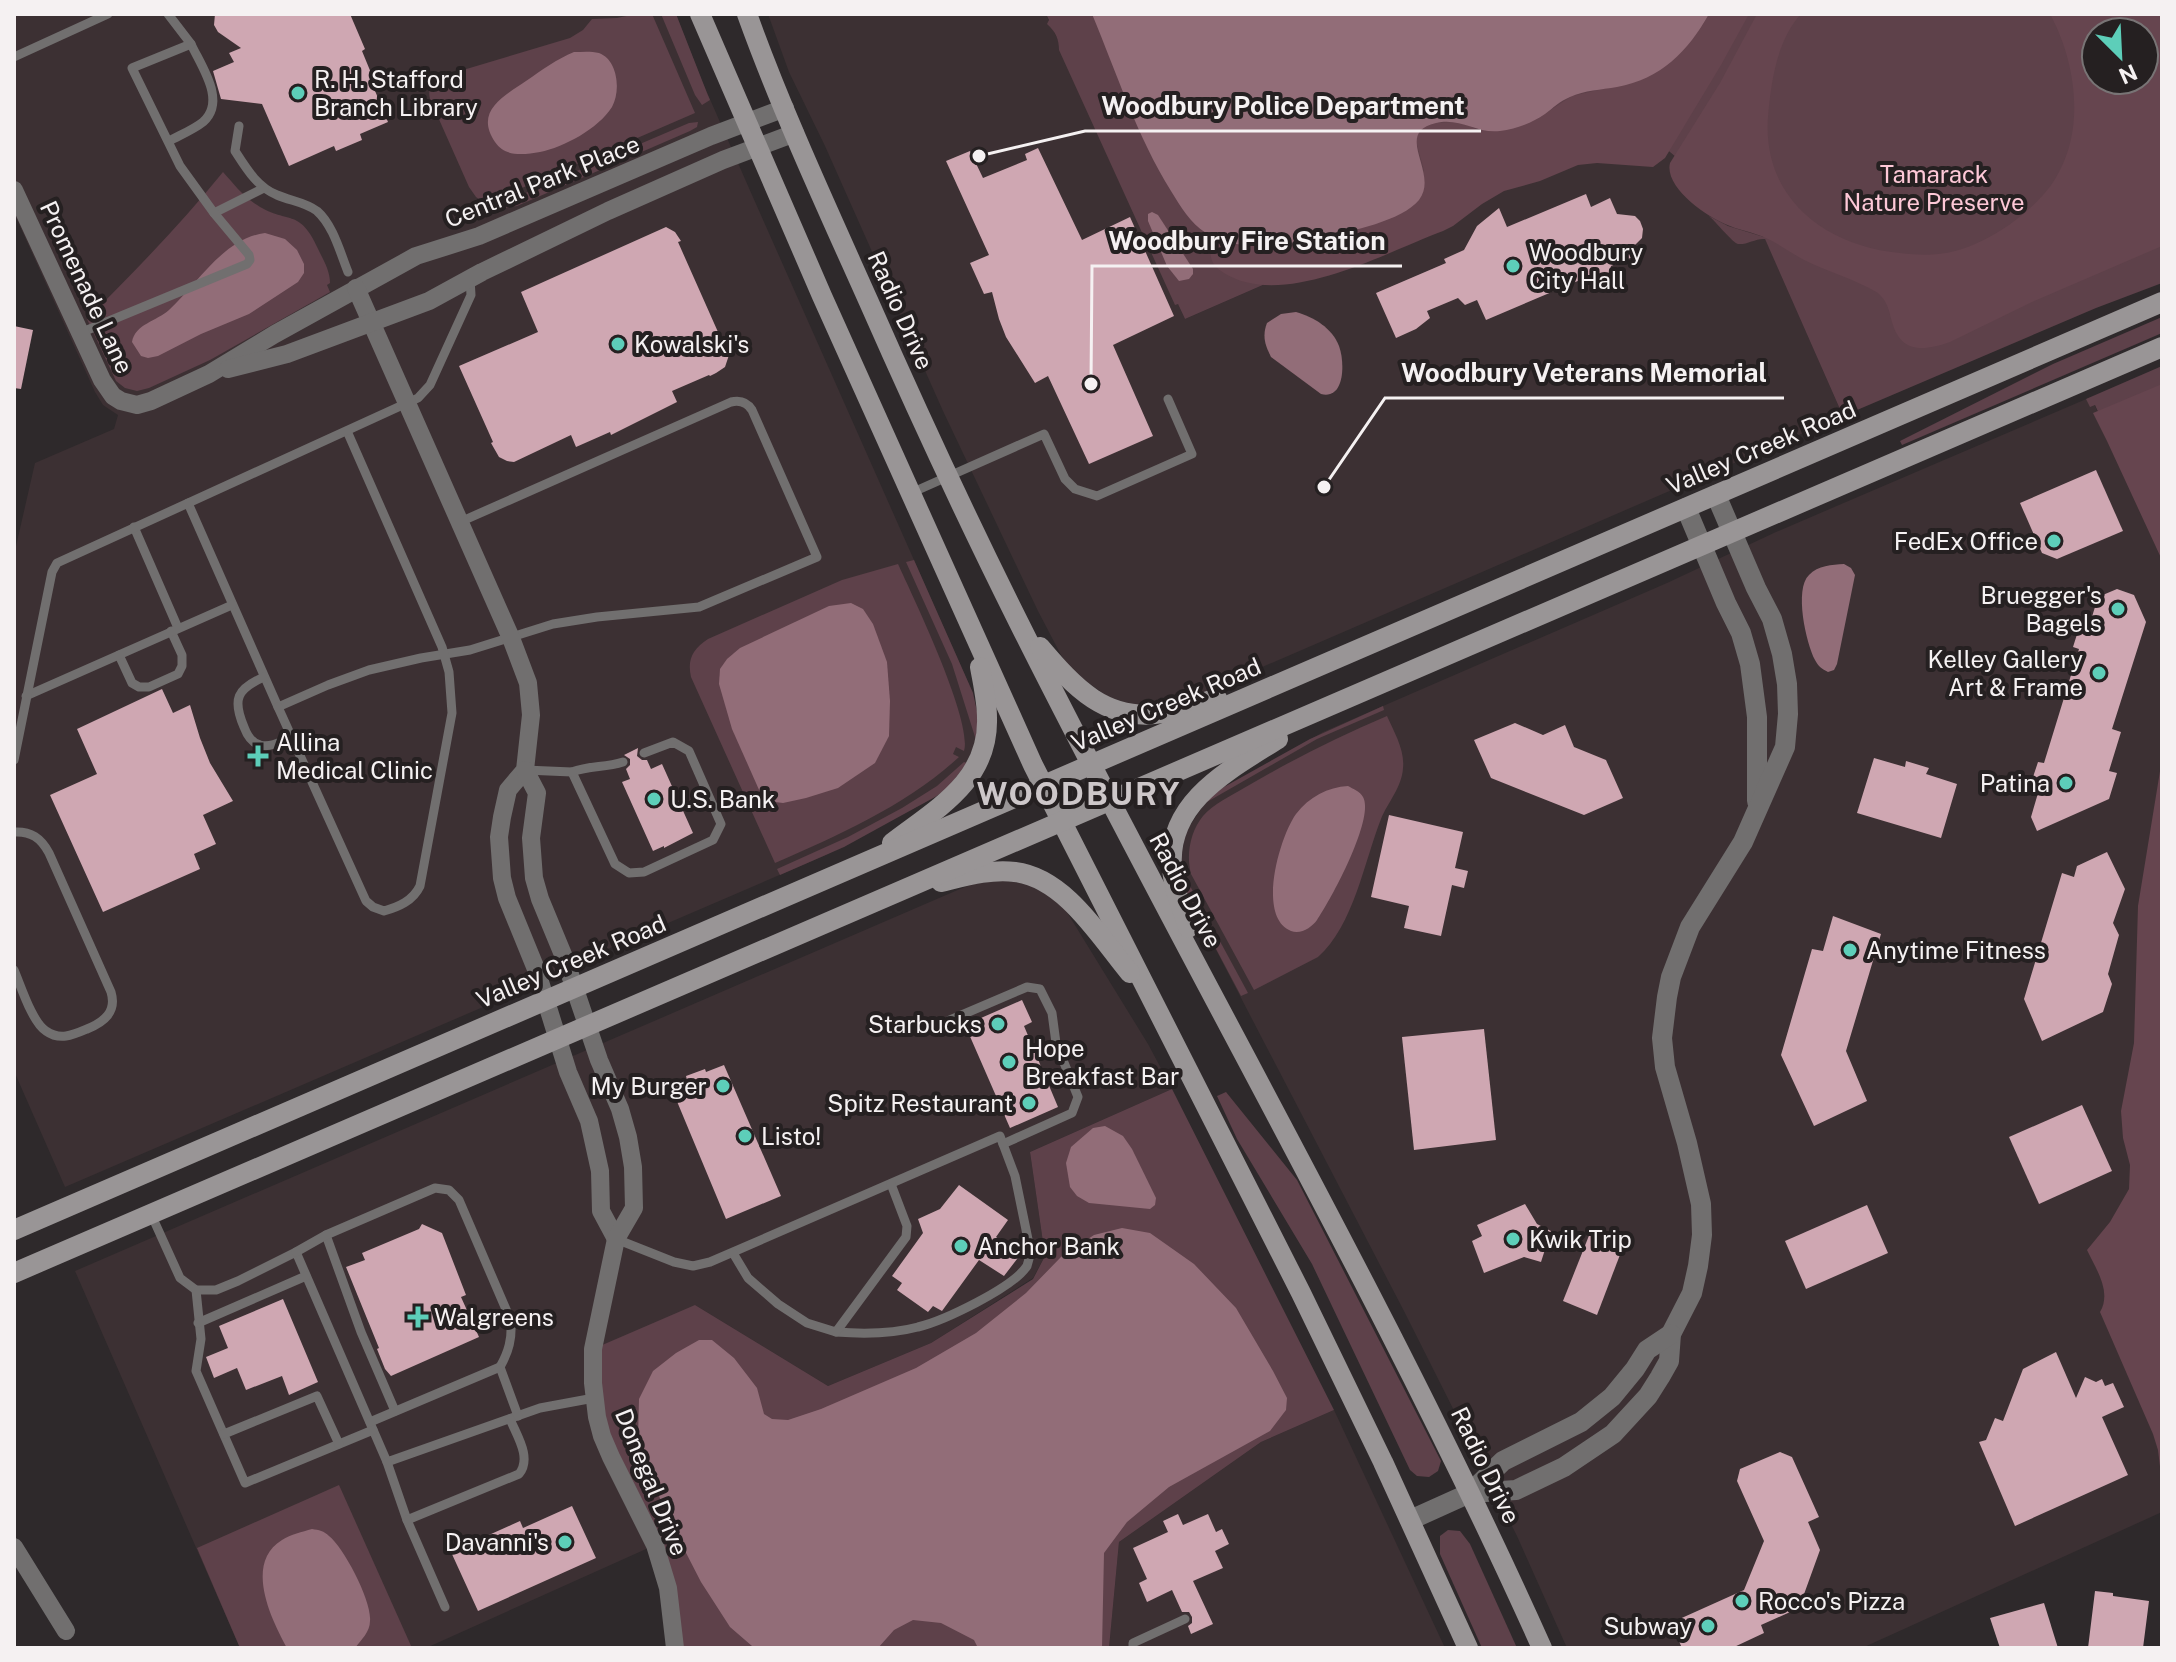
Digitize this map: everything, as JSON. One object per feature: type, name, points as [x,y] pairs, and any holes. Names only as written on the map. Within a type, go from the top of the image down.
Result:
[{"type":"main road","points":[[700,14],[909,494],[1043,786],[1283,1256],[1468,1648]]},
{"type":"main road","name":"Radio Drive","points":[[747,14],[795,133],[948,476],[1018,621],[1347,1247],[1470,1493],[1542,1648]]},
{"type":"main road","name":"Valley Creek Road","points":[[14,1230],[2162,302]]},
{"type":"main road","points":[[14,1273],[2162,347]]},
{"type":"main road","points":[[1018,621],[1081,691],[1105,706],[1135,714],[1161,714],[1184,709],[1320,666]]},
{"type":"main road","points":[[867,862],[953,795],[976,766],[984,746],[988,719],[975,641]]},
{"type":"main road","points":[[1205,981],[1172,871],[1174,841],[1184,816],[1190,805],[1212,783],[1336,702]]},
{"type":"main road","points":[[893,893],[985,872],[1014,872],[1037,878],[1070,901],[1155,1004]]},
{"type":"street","name":"Central Park Place","points":[[352,280],[479,236],[785,108]]},
{"type":"street","points":[[371,323],[429,301],[608,211],[723,160],[795,133]]},
{"type":"street","name":"Promenade Lane","points":[[14,190],[107,389],[128,404],[151,401],[209,374],[352,280]]},
{"type":"street","points":[[352,280],[511,638],[528,683],[531,700],[525,770],[508,790],[500,827],[499,857],[507,898],[536,969],[568,1072],[592,1133],[600,1171],[601,1211],[616,1239]]},
{"type":"street","name":"Promenade Lane","points":[[209,374],[287,354],[371,323]]},
{"type":"street","points":[[1470,1493],[1516,1490],[1564,1467],[1613,1434],[1648,1396],[1669,1361],[1671,1334],[1692,1293],[1702,1235],[1701,1204],[1665,1067],[1662,1038],[1667,997],[1671,977],[1690,927],[1743,842],[1785,747],[1788,714],[1782,654],[1772,619],[1716,495]]},
{"type":"street","points":[[1686,508],[1741,633],[1750,664],[1757,717],[1757,809]]},
{"type":"street","points":[[525,770],[537,793],[531,838],[534,878],[587,1025]]},
{"type":"street","name":"Donegal Drive","points":[[587,1025],[620,1109],[633,1167],[634,1208],[616,1239],[593,1349],[594,1398],[602,1436],[655,1545],[668,1588],[675,1648]]},
{"type":"street","points":[[1410,1520],[1470,1493],[1503,1461],[1570,1428],[1602,1407],[1621,1387],[1647,1350],[1671,1334]]},
{"type":"street","points":[[14,1547],[66,1631]]},
{"type":"lane","points":[[14,57],[108,14]]},
{"type":"lane","points":[[168,14],[191,44],[213,91],[213,104],[206,120],[169,141]]},
{"type":"lane","points":[[80,333],[247,264],[250,260],[180,166],[132,68],[191,44]]},
{"type":"lane","points":[[239,126],[235,151],[254,178],[275,194],[304,203],[318,212],[328,224],[352,280]]},
{"type":"lane","points":[[214,213],[264,188]]},
{"type":"lane","points":[[14,760],[53,567],[60,560],[407,404],[422,394],[430,385],[471,295],[470,279]]},
{"type":"lane","points":[[909,494],[1044,434],[1065,479],[1075,489],[1097,496],[1192,454],[1168,399]]},
{"type":"lane","points":[[278,707],[369,670],[470,650],[543,626],[699,607],[817,557],[752,410],[739,401],[460,522]]},
{"type":"lane","points":[[188,503],[366,901],[384,911],[409,901],[420,886],[452,713],[449,672],[444,654],[347,431]]},
{"type":"lane","points":[[119,655],[132,683],[139,687],[149,687],[178,674],[182,666],[175,630],[134,527]]},
{"type":"lane","points":[[26,696],[232,605]]},
{"type":"lane","points":[[264,677],[241,691],[237,702],[248,736],[257,744],[266,746],[291,737]]},
{"type":"lane","points":[[572,772],[615,864],[629,873],[644,872],[713,840],[721,824],[689,751],[673,742],[644,753]]},
{"type":"lane","points":[[525,770],[572,772],[623,762]]},
{"type":"lane","points":[[14,832],[23,831],[35,836],[49,853],[111,992],[113,1005],[110,1014],[100,1024],[69,1037],[48,1033],[38,1023],[14,970]]},
{"type":"lane","points":[[950,1020],[1027,987],[1040,989],[1052,1013],[1056,1043],[1078,1097],[1072,1113],[1003,1144]]},
{"type":"lane","points":[[616,1239],[674,1262],[693,1266],[710,1262],[1000,1136],[1015,1176],[1031,1254],[1027,1266],[1011,1280],[981,1300],[943,1319],[915,1328],[860,1334],[836,1332],[807,1323],[778,1304],[748,1278],[733,1253]]},
{"type":"lane","points":[[836,1332],[906,1237],[907,1226],[891,1184]]},
{"type":"lane","points":[[151,1214],[180,1278],[196,1290],[216,1290],[326,1235],[418,1194],[435,1188],[449,1190],[459,1200],[511,1321],[512,1338],[500,1367],[395,1411],[339,1444],[245,1483],[196,1371],[201,1339],[196,1290]]},
{"type":"lane","points":[[326,1235],[361,1332],[395,1411]]},
{"type":"lane","points":[[296,1252],[387,1462],[407,1520],[445,1607]]},
{"type":"lane","points":[[198,1323],[306,1276]]},
{"type":"lane","points":[[407,1520],[519,1474],[523,1469],[526,1460],[500,1367]]},
{"type":"lane","points":[[224,1434],[317,1396],[339,1444]]},
{"type":"lane","points":[[387,1462],[540,1408],[594,1398]]},
{"type":"lane","points":[[1133,1648],[1133,1643],[1185,1619]]},
{"type":"shaded area","points":[[14,14],[676,14],[702,81],[973,693],[976,740],[966,766],[935,797],[826,855],[65,1187],[14,1071],[14,555],[35,463],[114,429],[118,415],[103,405],[95,392],[14,213]]},
{"type":"shaded area","points":[[768,14],[1046,14],[1185,319],[1635,123],[1760,227],[1843,416],[1186,700],[1167,705],[1133,705],[1108,697],[1072,671],[1038,611],[789,72]]},
{"type":"shaded area","points":[[1092,14],[1709,14],[1692,40],[1672,61],[1633,83],[1576,95],[1563,100],[1535,120],[1512,129],[1492,131],[1445,122],[1423,128],[1417,145],[1424,189],[1419,200],[1401,214],[1348,232],[1264,246],[1218,239],[1200,229],[1186,214],[1148,149]]},
{"type":"shaded area","points":[[1709,14],[1749,14],[1665,158],[1653,167],[1597,163],[1578,165],[1540,181],[1504,191],[1443,231],[1363,264],[1304,282],[1275,285],[1248,283],[1224,273],[1213,263],[1211,248],[1218,242],[1250,245],[1376,223],[1405,211],[1424,170],[1416,141],[1424,127],[1453,122],[1478,130],[1537,119],[1572,96],[1638,81],[1667,65]]},
{"type":"shaded area","points":[[1757,14],[1801,14],[1781,49],[1773,76],[1768,117],[1769,146],[1787,194],[1804,213],[1847,240],[1900,253],[1921,255],[1955,251],[1990,237],[2037,202],[2059,172],[2067,153],[2072,134],[2074,92],[2066,51],[2050,14],[2162,14],[2162,246],[2032,302],[1950,342],[1923,348],[1907,345],[1896,332],[1886,303],[1878,293],[1804,260],[1766,238],[1717,220],[1680,191],[1673,182],[1670,163],[1720,83]]},
{"type":"shaded area","points":[[574,52],[599,53],[614,69],[617,85],[615,100],[606,115],[580,136],[549,150],[521,154],[509,153],[499,147],[489,131],[488,122],[494,106],[509,92]]},
{"type":"shaded area","points":[[1148,214],[1158,215],[1193,269],[1189,279],[1179,281],[1167,266],[1148,221]]},
{"type":"shaded area","points":[[265,233],[285,239],[297,250],[304,264],[304,273],[298,282],[249,314],[158,356],[141,356],[132,342],[137,331],[169,310],[212,264],[237,243]]},
{"type":"shaded area","points":[[1296,312],[1322,324],[1339,346],[1341,378],[1339,386],[1329,394],[1321,394],[1271,357],[1267,348],[1264,336],[1267,323],[1281,314]]},
{"type":"shaded area","points":[[2162,384],[2162,560],[2093,413]]},
{"type":"shaded area","points":[[2091,397],[2162,555],[2162,1198],[2103,1285],[2105,1299],[2102,1310],[2162,1445],[2162,1512],[1862,1648],[1567,1648],[1517,1536],[1405,1313],[1188,896],[1181,856],[1186,832],[1206,801],[1323,732]]},
{"type":"shaded area","points":[[1844,564],[1855,575],[1837,664],[1834,670],[1828,672],[1816,662],[1808,642],[1802,592],[1809,575],[1817,569]]},
{"type":"shaded area","points":[[851,603],[863,609],[873,624],[887,662],[889,736],[875,763],[838,788],[783,803],[767,801],[732,729],[719,684],[720,669],[740,648],[829,606]]},
{"type":"shaded area","points":[[2162,759],[2162,1483],[2153,1434],[2100,1312],[2104,1289],[2087,1250],[2110,1222],[2129,1189],[2130,1165],[2123,1138],[2121,1111],[2134,1043],[2138,906]]},
{"type":"shaded area","points":[[1348,786],[1362,795],[1365,807],[1357,840],[1341,878],[1317,920],[1306,930],[1291,931],[1281,923],[1273,894],[1274,876],[1284,840],[1296,814],[1307,803],[1326,791]]},
{"type":"shaded area","points":[[1001,880],[1027,884],[1048,894],[1065,909],[1172,1089],[1030,1152],[1045,1256],[1033,1278],[931,1343],[828,1386],[695,1305],[655,1545],[426,1648],[240,1648],[75,1271],[960,889]]},
{"type":"shaded area","points":[[1105,1126],[1123,1136],[1132,1149],[1156,1198],[1155,1205],[1150,1209],[1089,1203],[1070,1187],[1066,1163],[1071,1147],[1093,1128]]},
{"type":"shaded area","points":[[1122,1228],[1150,1233],[1194,1264],[1236,1308],[1287,1398],[1286,1410],[1270,1431],[1169,1487],[1127,1522],[1104,1553],[1102,1648],[978,1648],[974,1640],[941,1623],[913,1620],[894,1630],[878,1648],[758,1648],[730,1627],[701,1582],[665,1512],[638,1439],[639,1399],[653,1371],[699,1340],[712,1340],[734,1358],[757,1388],[764,1414],[772,1419],[788,1420],[916,1368],[976,1333],[1026,1293],[1061,1257],[1094,1235]]},
{"type":"shaded area","points":[[1334,1410],[1445,1648],[1109,1648],[1119,1542],[1261,1442]]},
{"type":"shaded area","points":[[312,1529],[325,1533],[335,1542],[367,1601],[370,1625],[355,1648],[287,1648],[268,1607],[264,1592],[264,1562],[271,1550],[285,1538]]},
{"type":"green space","points":[[652,14],[695,113],[485,204],[476,197],[430,99],[429,91],[434,82],[443,76],[570,38],[583,30],[592,19]]},
{"type":"green space","points":[[661,14],[676,14],[710,100],[702,105],[695,95]]},
{"type":"green space","name":"Tamarack Nature Preserve","points":[[1046,14],[2162,14],[2162,283],[1843,416],[1765,239],[1738,244],[1709,216],[1728,226],[1764,237],[1760,227],[1635,123],[1185,319],[1178,304],[1175,305],[1059,50],[1056,36],[1047,24]]},
{"type":"green space","points":[[698,122],[697,127],[690,131],[517,206],[493,207],[689,123]]},
{"type":"green space","points":[[223,172],[254,203],[306,228],[327,268],[330,292],[210,360],[149,388],[137,391],[125,388],[116,381],[87,319],[140,266]]},
{"type":"green space","points":[[2162,317],[2162,333],[1902,445],[1900,441],[2053,364]]},
{"type":"green space","points":[[2162,366],[2162,555],[2095,405],[2090,407],[2086,399]]},
{"type":"green space","points":[[914,560],[973,693],[978,716],[976,740],[952,664],[906,562]]},
{"type":"green space","points":[[898,564],[951,687],[960,714],[964,751],[956,747],[953,754],[959,757],[895,804],[848,830],[775,863],[691,677],[692,655],[708,639],[842,580]]},
{"type":"green space","points":[[1383,706],[1384,710],[1317,739],[1207,802],[1224,787],[1310,739]]},
{"type":"green space","points":[[1387,716],[1401,748],[1402,775],[1381,819],[1357,892],[1341,928],[1318,957],[1254,990],[1191,874],[1189,852],[1195,829],[1207,812],[1228,797],[1314,750]]},
{"type":"green space","points":[[964,762],[967,763],[947,789],[935,797],[844,847],[780,875],[777,869],[902,808],[937,786]]},
{"type":"green space","points":[[1181,873],[1248,993],[1241,996],[1188,896]]},
{"type":"green space","points":[[1172,1089],[1334,1410],[1261,1442],[1119,1542],[1109,1648],[675,1648],[668,1588],[611,1457],[593,1349],[695,1305],[828,1386],[931,1343],[1033,1279],[1045,1256],[1030,1152]]},
{"type":"green space","points":[[1226,1092],[1297,1180],[1441,1461],[1438,1471],[1429,1477],[1417,1476],[1410,1470],[1312,1264],[1237,1139],[1217,1096]]},
{"type":"green space","points":[[339,1485],[412,1648],[240,1648],[197,1548]]},
{"type":"green space","points":[[1448,1530],[1460,1531],[1470,1544],[1517,1648],[1482,1648],[1440,1554],[1440,1536]]},
{"type":"building","name":"R. H. Stafford Branch Library","points":[[215,14],[350,14],[365,49],[362,51],[376,85],[373,86],[388,122],[360,134],[362,140],[336,151],[334,146],[289,166],[262,104],[221,99],[213,71],[234,62],[229,53],[241,48],[218,32],[214,25]]},
{"type":"building","points":[[1038,148],[1082,240],[1130,217],[1174,316],[1113,345],[1153,436],[1089,464],[1048,376],[1035,383],[1006,337],[992,292],[984,294],[970,263],[989,255],[946,161],[970,151],[983,178],[1027,160],[1025,154]]},
{"type":"building","name":"Woodbury City Hall","points":[[1586,194],[1591,207],[1610,198],[1617,214],[1635,216],[1643,229],[1642,238],[1632,248],[1635,256],[1611,266],[1607,287],[1592,275],[1486,320],[1477,300],[1465,305],[1458,298],[1427,311],[1430,318],[1396,338],[1376,293],[1446,263],[1444,259],[1464,250],[1477,226],[1499,208],[1507,227]]},
{"type":"building","name":"Kowalski's","points":[[666,227],[675,232],[681,241],[678,242],[724,340],[729,355],[725,367],[672,391],[677,402],[611,435],[610,432],[576,447],[571,435],[514,462],[499,457],[459,366],[538,332],[521,292]]},
{"type":"building","points":[[14,326],[33,330],[21,389],[14,388]]},
{"type":"building","points":[[2096,470],[2123,531],[2057,559],[2042,553],[2020,503]]},
{"type":"building","points":[[2117,589],[2134,595],[2146,622],[2112,729],[2121,732],[2109,771],[2117,773],[2109,799],[2037,831],[2031,817],[2041,783],[2032,780],[2038,762],[2044,763],[2079,649],[2073,647],[2079,628],[2088,630],[2098,597]]},
{"type":"building","name":"Allina Medical Clinic","points":[[162,689],[173,713],[190,705],[210,763],[233,801],[203,815],[216,844],[194,854],[200,869],[103,912],[50,795],[97,774],[77,729]]},
{"type":"building","points":[[1515,723],[1543,735],[1565,725],[1574,747],[1606,760],[1623,798],[1584,815],[1491,778],[1474,740]]},
{"type":"building","name":"U.S. Bank","points":[[638,748],[637,756],[647,760],[651,769],[662,764],[693,833],[653,851],[622,782],[630,779],[626,769],[630,759],[624,755]]},
{"type":"building","points":[[1874,758],[1905,767],[1906,761],[1929,768],[1926,774],[1957,784],[1941,838],[1857,813]]},
{"type":"building","points":[[1389,815],[1463,832],[1455,868],[1468,871],[1464,888],[1452,885],[1441,936],[1404,928],[1409,906],[1371,897]]},
{"type":"building","points":[[2107,852],[2125,889],[2113,923],[2119,935],[2108,974],[2112,984],[2103,1012],[2042,1041],[2024,999],[2062,873],[2074,877],[2077,866]]},
{"type":"building","points":[[1833,916],[1881,934],[1846,1051],[1867,1101],[1814,1126],[1781,1055],[1812,949],[1823,951]]},
{"type":"building","points":[[1022,1000],[1032,1022],[1024,1026],[1058,1107],[1010,1128],[965,1025]]},
{"type":"building","points":[[1484,1029],[1496,1140],[1414,1150],[1402,1037]]},
{"type":"building","points":[[724,1065],[781,1196],[726,1219],[671,1087],[687,1080],[686,1076]]},
{"type":"building","points":[[2082,1105],[2112,1171],[2039,1204],[2009,1137]]},
{"type":"building","name":"Anchor Bank","points":[[959,1185],[1008,1220],[996,1237],[1020,1255],[1004,1276],[979,1260],[942,1311],[933,1306],[928,1312],[897,1290],[902,1283],[892,1276],[923,1233],[918,1219],[940,1209]]},
{"type":"building","name":"Kwik Trip","points":[[1525,1204],[1537,1224],[1551,1231],[1541,1262],[1524,1257],[1484,1273],[1472,1241],[1482,1236],[1477,1225]]},
{"type":"building","points":[[1867,1205],[1888,1253],[1806,1289],[1785,1241]]},
{"type":"building","name":"Walgreens","points":[[422,1224],[442,1233],[466,1295],[461,1297],[479,1337],[391,1376],[385,1369],[346,1267],[365,1260],[362,1253],[419,1229]]},
{"type":"building","name":"Kwik Trip","points":[[1592,1228],[1626,1239],[1597,1315],[1563,1301]]},
{"type":"building","points":[[283,1299],[318,1382],[289,1395],[282,1376],[246,1390],[237,1368],[214,1378],[206,1357],[228,1348],[219,1326]]},
{"type":"building","points":[[2056,1352],[2076,1398],[2085,1377],[2096,1382],[2102,1379],[2105,1386],[2113,1383],[2124,1407],[2102,1417],[2128,1475],[2015,1526],[1979,1442],[1986,1440],[1995,1418],[2003,1421],[2023,1369]]},
{"type":"building","points":[[1780,1452],[1792,1457],[1819,1517],[1808,1522],[1820,1550],[1799,1608],[1761,1625],[1764,1633],[1732,1648],[1682,1648],[1673,1628],[1675,1621],[1744,1590],[1764,1541],[1737,1481],[1740,1469]]},
{"type":"building","points":[[572,1506],[596,1558],[478,1611],[451,1552],[520,1521],[523,1528]]},
{"type":"building","points":[[1178,1514],[1183,1525],[1208,1514],[1216,1532],[1222,1529],[1229,1544],[1215,1551],[1223,1568],[1193,1581],[1213,1624],[1191,1634],[1188,1626],[1192,1623],[1192,1617],[1189,1612],[1182,1612],[1172,1590],[1147,1602],[1139,1583],[1147,1579],[1133,1548],[1168,1532],[1163,1521]]},
{"type":"building","points":[[2095,1591],[2149,1601],[2143,1648],[2088,1648]]},
{"type":"building","points":[[2044,1603],[2058,1648],[2000,1648],[1990,1618]]},
{"type":"place","name":"R. H. Stafford Branch Library","points":[[298,93]]},
{"type":"place","name":"Woodbury Police Department","points":[[979,156]]},
{"type":"place","name":"Woodbury City Hall","points":[[1513,266]]},
{"type":"place","name":"Kowalski's","points":[[618,344]]},
{"type":"place","name":"Woodbury Fire Station","points":[[1091,384]]},
{"type":"place","name":"Woodbury Veterans Memorial","points":[[1324,487]]},
{"type":"place","name":"FedEx Office","points":[[2054,541]]},
{"type":"place","name":"Bruegger's Bagels","points":[[2118,609]]},
{"type":"place","name":"Kelley Gallery Art & Frame","points":[[2099,673]]},
{"type":"place","name":"Allina Medical Clinic","points":[[258,756]]},
{"type":"place","name":"Patina","points":[[2066,783]]},
{"type":"place","name":"U.S. Bank","points":[[654,799]]},
{"type":"place","name":"Anytime Fitness","points":[[1850,950]]},
{"type":"place","name":"Starbucks","points":[[998,1024]]},
{"type":"place","name":"Hope Breakfast Bar","points":[[1009,1062]]},
{"type":"place","name":"My Burger","points":[[723,1086]]},
{"type":"place","name":"Spitz Restaurant","points":[[1029,1103]]},
{"type":"place","name":"Listo!","points":[[745,1136]]},
{"type":"place","name":"Kwik Trip","points":[[1513,1239]]},
{"type":"place","name":"Anchor Bank","points":[[961,1246]]},
{"type":"place","name":"Walgreens","points":[[418,1317]]},
{"type":"place","name":"Davanni's","points":[[565,1542]]},
{"type":"place","name":"Rocco's Pizza","points":[[1742,1601]]},
{"type":"place","name":"Subway","points":[[1708,1626]]},
{"type":"district","name":"WOODBURY","points":[[1079,793]]}]
